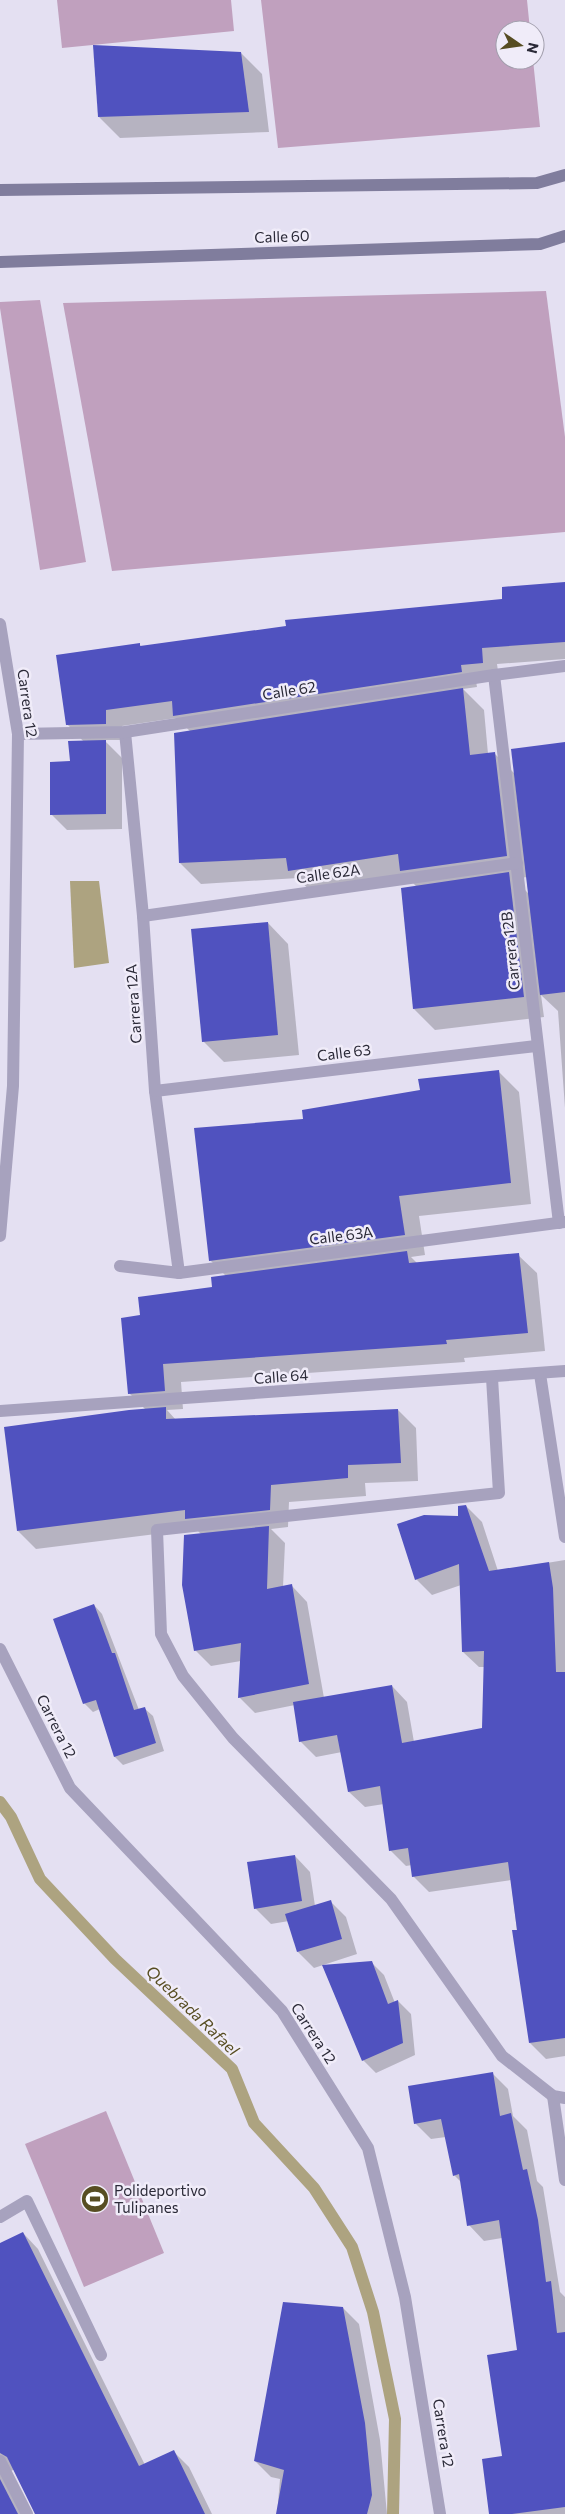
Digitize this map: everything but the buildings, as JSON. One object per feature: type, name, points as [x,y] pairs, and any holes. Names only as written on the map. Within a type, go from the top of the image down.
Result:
[{"type":"main road","points":[[0,190],[536,183],[565,175]]},
{"type":"main road","name":"Calle 60","points":[[0,262],[540,244],[565,236]]},
{"type":"street","name":"Carrera 12","points":[[0,624],[18,734],[13,1086],[0,1236]]},
{"type":"street","name":"Calle 62","points":[[18,734],[125,732],[494,675],[565,666]]},
{"type":"street","name":"Carrera 12B","points":[[494,675],[517,863],[536,1046],[562,1222]]},
{"type":"street","name":"Carrera 12A","points":[[125,732],[144,916],[155,1091],[179,1273]]},
{"type":"street","name":"Calle 62A","points":[[144,916],[517,863]]},
{"type":"street","name":"Calle 63","points":[[155,1091],[536,1046]]},
{"type":"street","name":"Calle 63A","points":[[120,1266],[179,1273],[562,1222]]},
{"type":"street","name":"Calle 64","points":[[0,1411],[492,1378],[565,1371]]},
{"type":"street","points":[[540,1374],[565,1537]]},
{"type":"street","points":[[492,1378],[499,1493],[156,1530],[161,1634],[183,1676],[232,1738],[391,1899],[502,2056],[559,2097],[565,2180]]},
{"type":"street","name":"Carrera 12","points":[[0,1649],[70,1788],[282,2011],[368,2148],[405,2297],[440,2514]]},
{"type":"street","points":[[0,2217],[26,2201],[101,2356]]},
{"type":"street","points":[[0,2461],[27,2514]]},
{"type":"shaded area","points":[[57,0],[231,0],[234,31],[62,48]]},
{"type":"shaded area","points":[[261,0],[527,0],[529,20],[495,20],[495,70],[534,70],[540,127],[278,148]]},
{"type":"shaded area","points":[[546,291],[565,437],[565,532],[112,571],[63,303]]},
{"type":"shaded area","points":[[40,300],[86,562],[40,570],[0,302]]},
{"type":"shaded area","points":[[70,881],[99,881],[109,963],[74,968]]},
{"type":"shaded area","name":"Polideportivo Tulipanes","points":[[106,2111],[164,2253],[84,2287],[25,2144]]},
{"type":"waterway","name":"Quebrada Rafael","points":[[0,1802],[11,1817],[40,1879],[115,1959],[232,2069],[254,2123],[314,2188],[352,2247],[373,2312],[395,2419],[393,2514]]},
{"type":"place","name":"Polideportivo Tulipanes","points":[[95,2199]]}]
